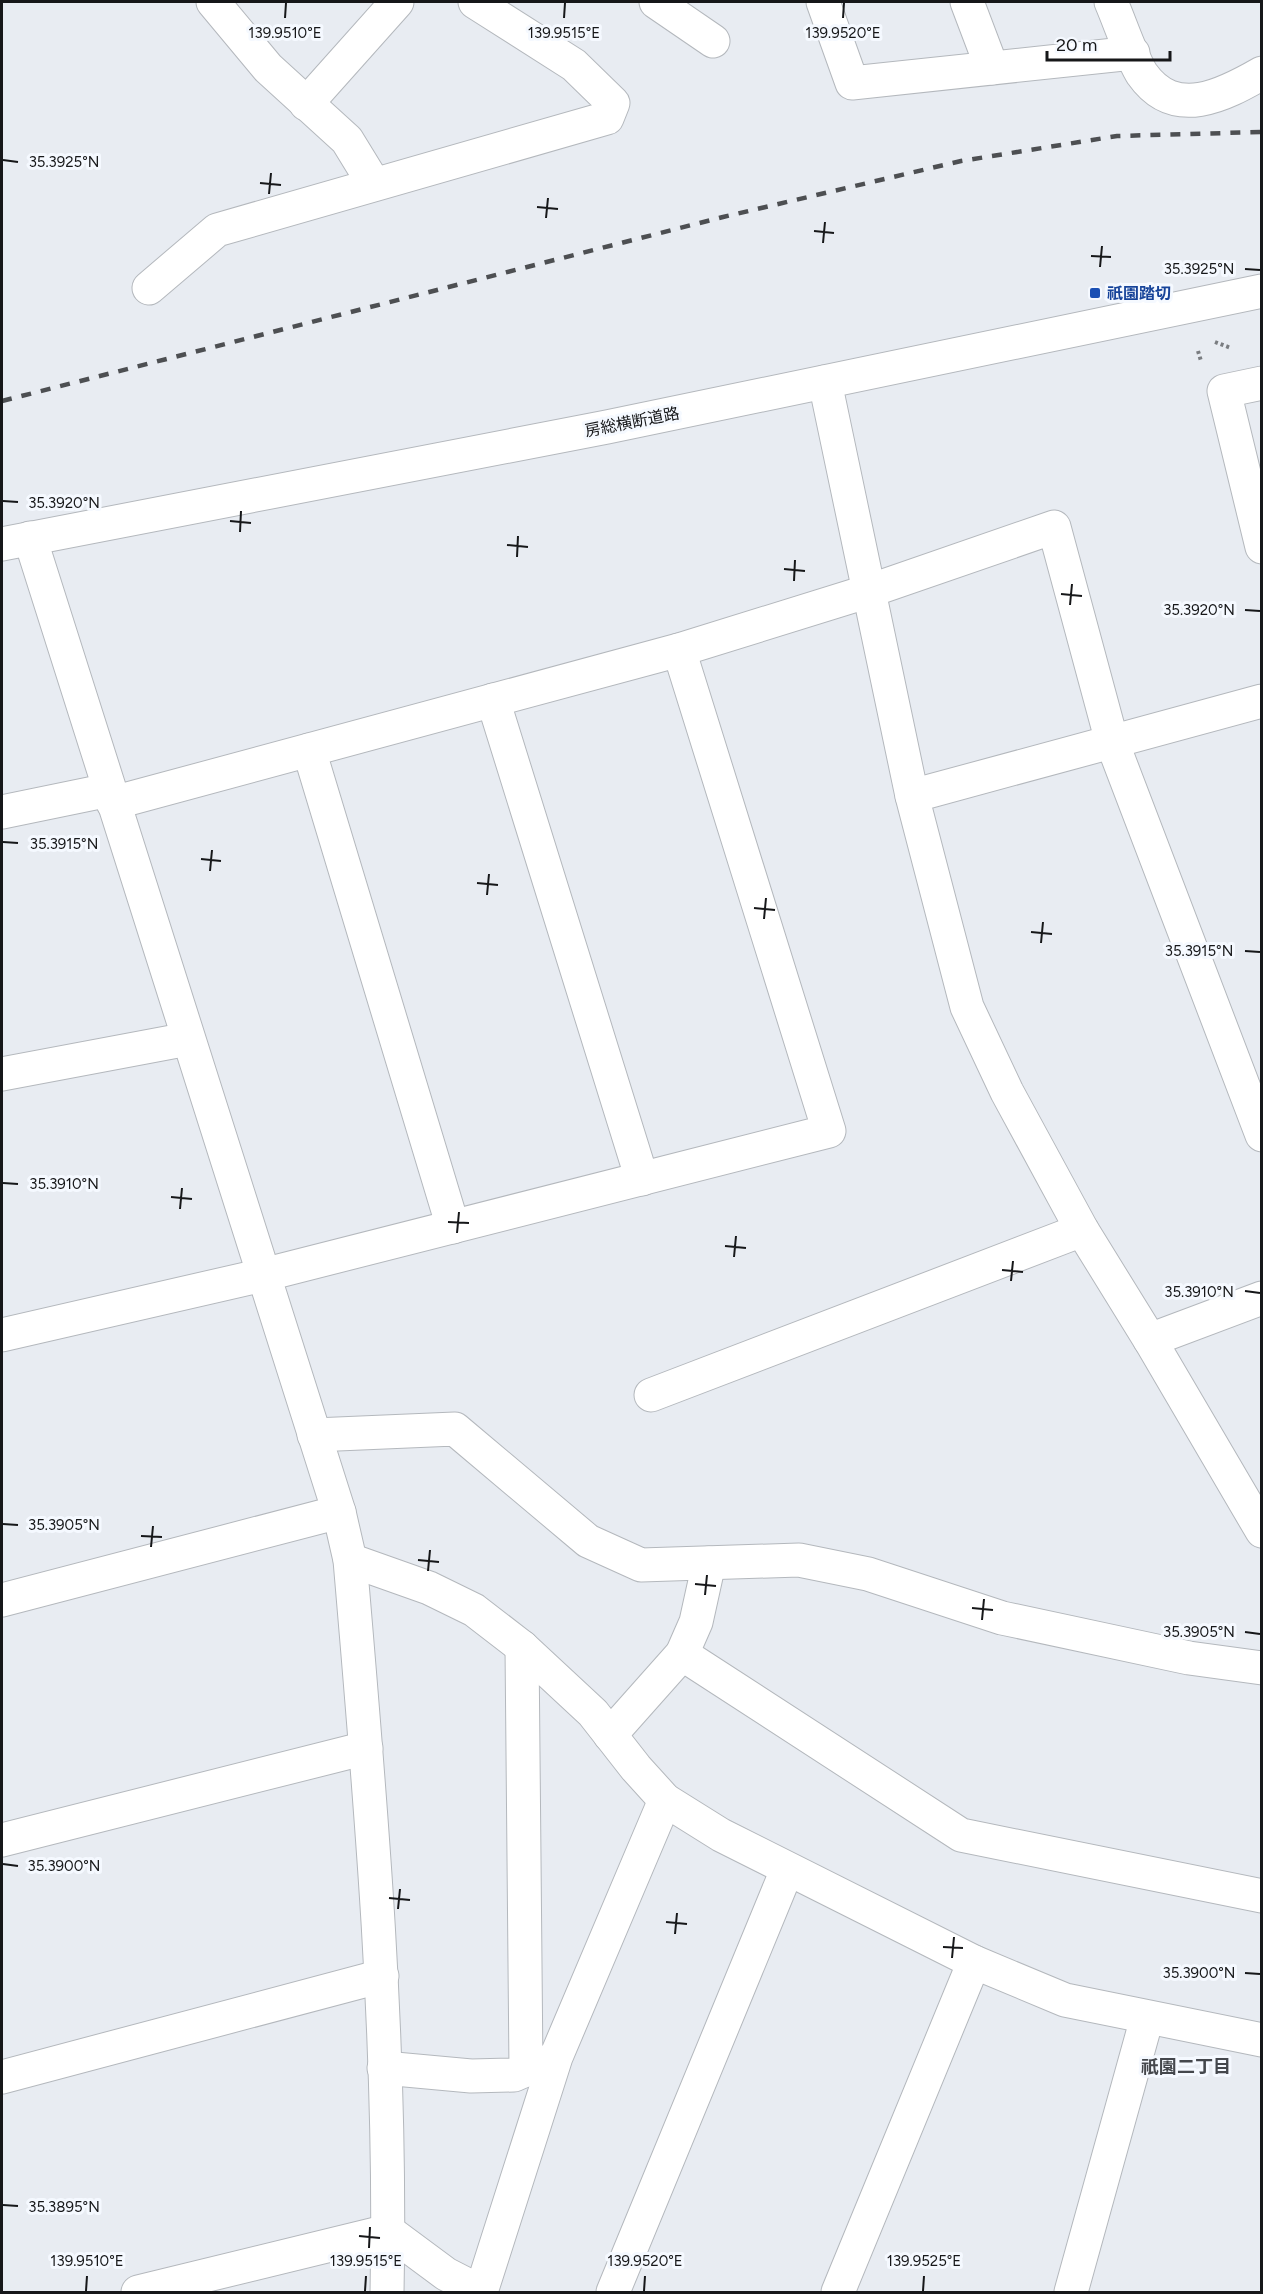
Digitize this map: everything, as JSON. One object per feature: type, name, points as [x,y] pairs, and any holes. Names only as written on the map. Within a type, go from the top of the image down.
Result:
[{"type":"main road","points":[[213,2],[268,68],[346,140],[375,184]]},
{"type":"main road","points":[[306,104],[397,2]]},
{"type":"main road","points":[[149,288],[217,230],[608,118],[613,103],[574,65],[475,2]]},
{"type":"main road","points":[[656,2],[713,40]]},
{"type":"main road","points":[[823,2],[852,83],[1133,53]]},
{"type":"main road","points":[[967,2],[992,68]]},
{"type":"main road","points":[[1111,2],[1142,74],[1164,95],[1191,101],[1222,95],[1262,73]]},
{"type":"main road","name":"房総横断道路","points":[[16,541],[584,432],[1262,291]]},
{"type":"main road","points":[[825,382],[912,796],[967,1007],[1007,1092],[1082,1230],[1259,1518]]},
{"type":"main road","points":[[1262,383],[1224,391],[1262,547]]},
{"type":"main road","points":[[2,812],[111,796],[309,750],[679,650],[868,591],[1054,527],[1112,742],[1262,1135]]},
{"type":"main road","points":[[16,541],[111,796],[339,1512],[350,1560],[382,1976],[388,2231],[387,2292]]},
{"type":"main road","points":[[2,1335],[263,1275],[829,1131],[679,650]]},
{"type":"main road","points":[[493,700],[642,1179]]},
{"type":"main road","points":[[912,796],[1262,701]]},
{"type":"main road","points":[[309,750],[453,1227]]},
{"type":"main road","points":[[2,1074],[188,1039]]},
{"type":"main road","points":[[651,1395],[1082,1230]]},
{"type":"main road","points":[[1150,1340],[1262,1298]]},
{"type":"main road","points":[[314,1435],[455,1430],[588,1541],[641,1565],[799,1560],[868,1574],[1002,1618],[1189,1658],[1262,1668]]},
{"type":"main road","points":[[2,1600],[339,1512]]},
{"type":"main road","points":[[350,1560],[429,1588],[465,1606],[522,1647],[593,1713],[665,1800],[721,1835],[787,1870],[974,1962],[1065,2000],[1262,2040]]},
{"type":"main road","points":[[610,1735],[682,1654],[696,1622],[709,1563]]},
{"type":"main road","points":[[522,1647],[526,2070]]},
{"type":"main road","points":[[682,1654],[961,1835],[1262,1896]]},
{"type":"main road","points":[[2,1840],[366,1748]]},
{"type":"main road","points":[[388,2231],[446,2274],[481,2292],[556,2057],[665,1800]]},
{"type":"main road","points":[[613,2292],[787,1870]]},
{"type":"main road","points":[[838,2292],[974,1962]]},
{"type":"main road","points":[[2,2077],[382,1976]]},
{"type":"main road","points":[[1071,2292],[1147,2018]]},
{"type":"main road","points":[[384,2068],[471,2076],[514,2075],[556,2057]]},
{"type":"main road","points":[[138,2292],[388,2231]]},
{"type":"railway","points":[[2,401],[723,217],[961,161],[1117,136],[1262,132]]},
{"type":"place","name":"祇園踏切","points":[[1095,293]]},
{"type":"district","name":"祇園二丁目","points":[[1186,2067]]}]
